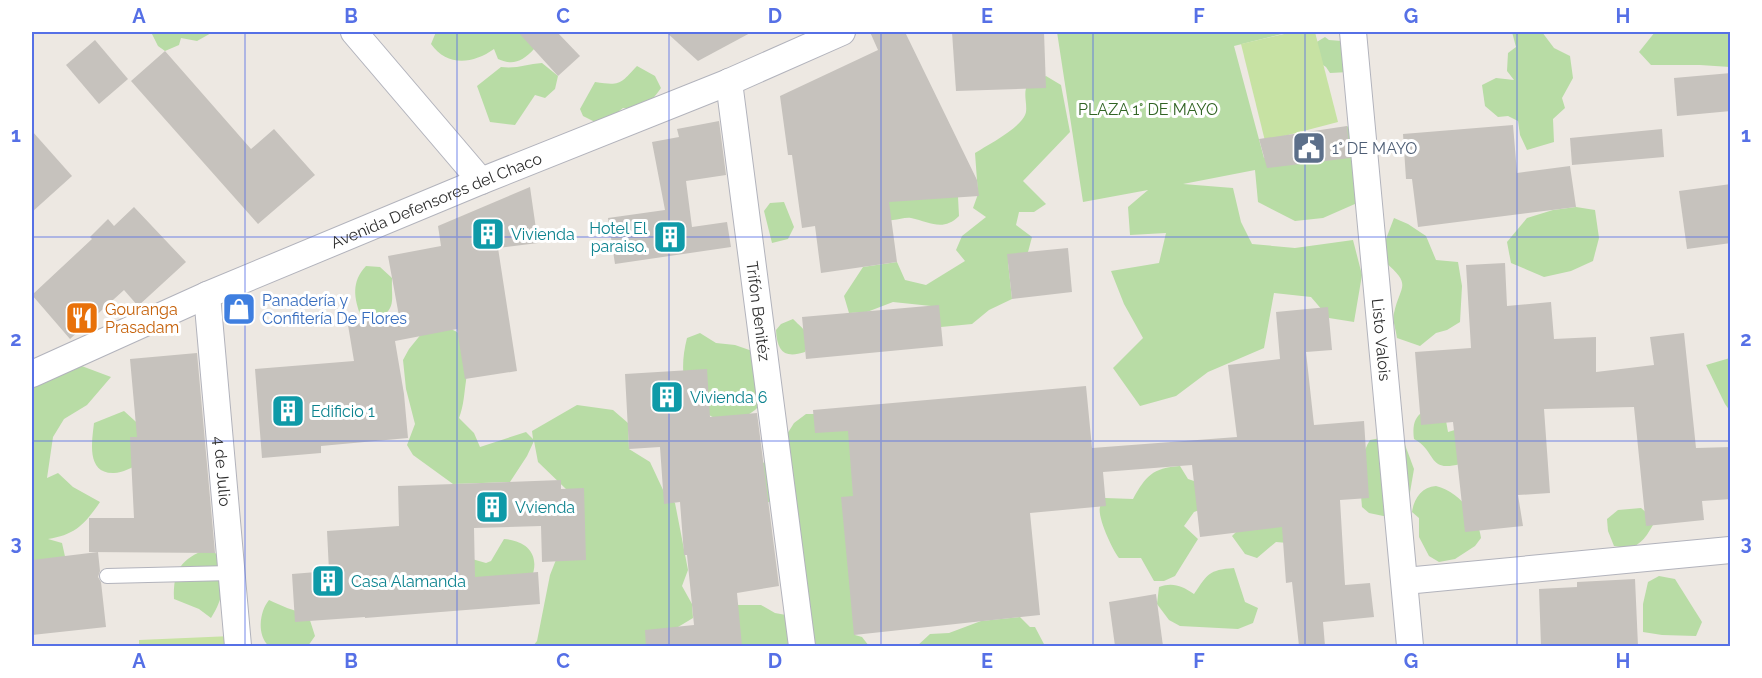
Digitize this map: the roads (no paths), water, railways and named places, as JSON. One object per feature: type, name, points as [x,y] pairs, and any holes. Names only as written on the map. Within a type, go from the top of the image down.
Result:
[{"type":"street","points":[[354,32],[481,181]]},
{"type":"street","name":"Avenida Defensores del Chaco","points":[[32,374],[207,295],[481,181],[729,82],[842,32]]},
{"type":"street","name":"Listo Valois","points":[[1353,32],[1410,646]]},
{"type":"street","name":"Trifón Benitéz","points":[[729,82],[802,646]]},
{"type":"street","name":"4 de Julio","points":[[207,295],[238,646]]},
{"type":"street","points":[[1405,581],[1731,550]]},
{"type":"lane","points":[[106,576],[231,573]]},
{"type":"place","name":"1° DE MAYO","points":[[1309,148]]},
{"type":"place","name":"Vivienda","points":[[488,234]]},
{"type":"place","name":"Hotel El paraiso.","points":[[670,237]]},
{"type":"place","name":"Panadería y Confitería De Flores","points":[[239,309]]},
{"type":"place","name":"Gouranga Prasadam","points":[[82,318]]},
{"type":"place","name":"Vivienda 6","points":[[667,397]]},
{"type":"place","name":"Edificio 1","points":[[288,411]]},
{"type":"place","name":"Vvienda","points":[[492,507]]},
{"type":"place","name":"Casa Alamanda","points":[[328,581]]},
{"type":"park label","name":"PLAZA 1° DE MAYO","points":[[1148,109]]}]
